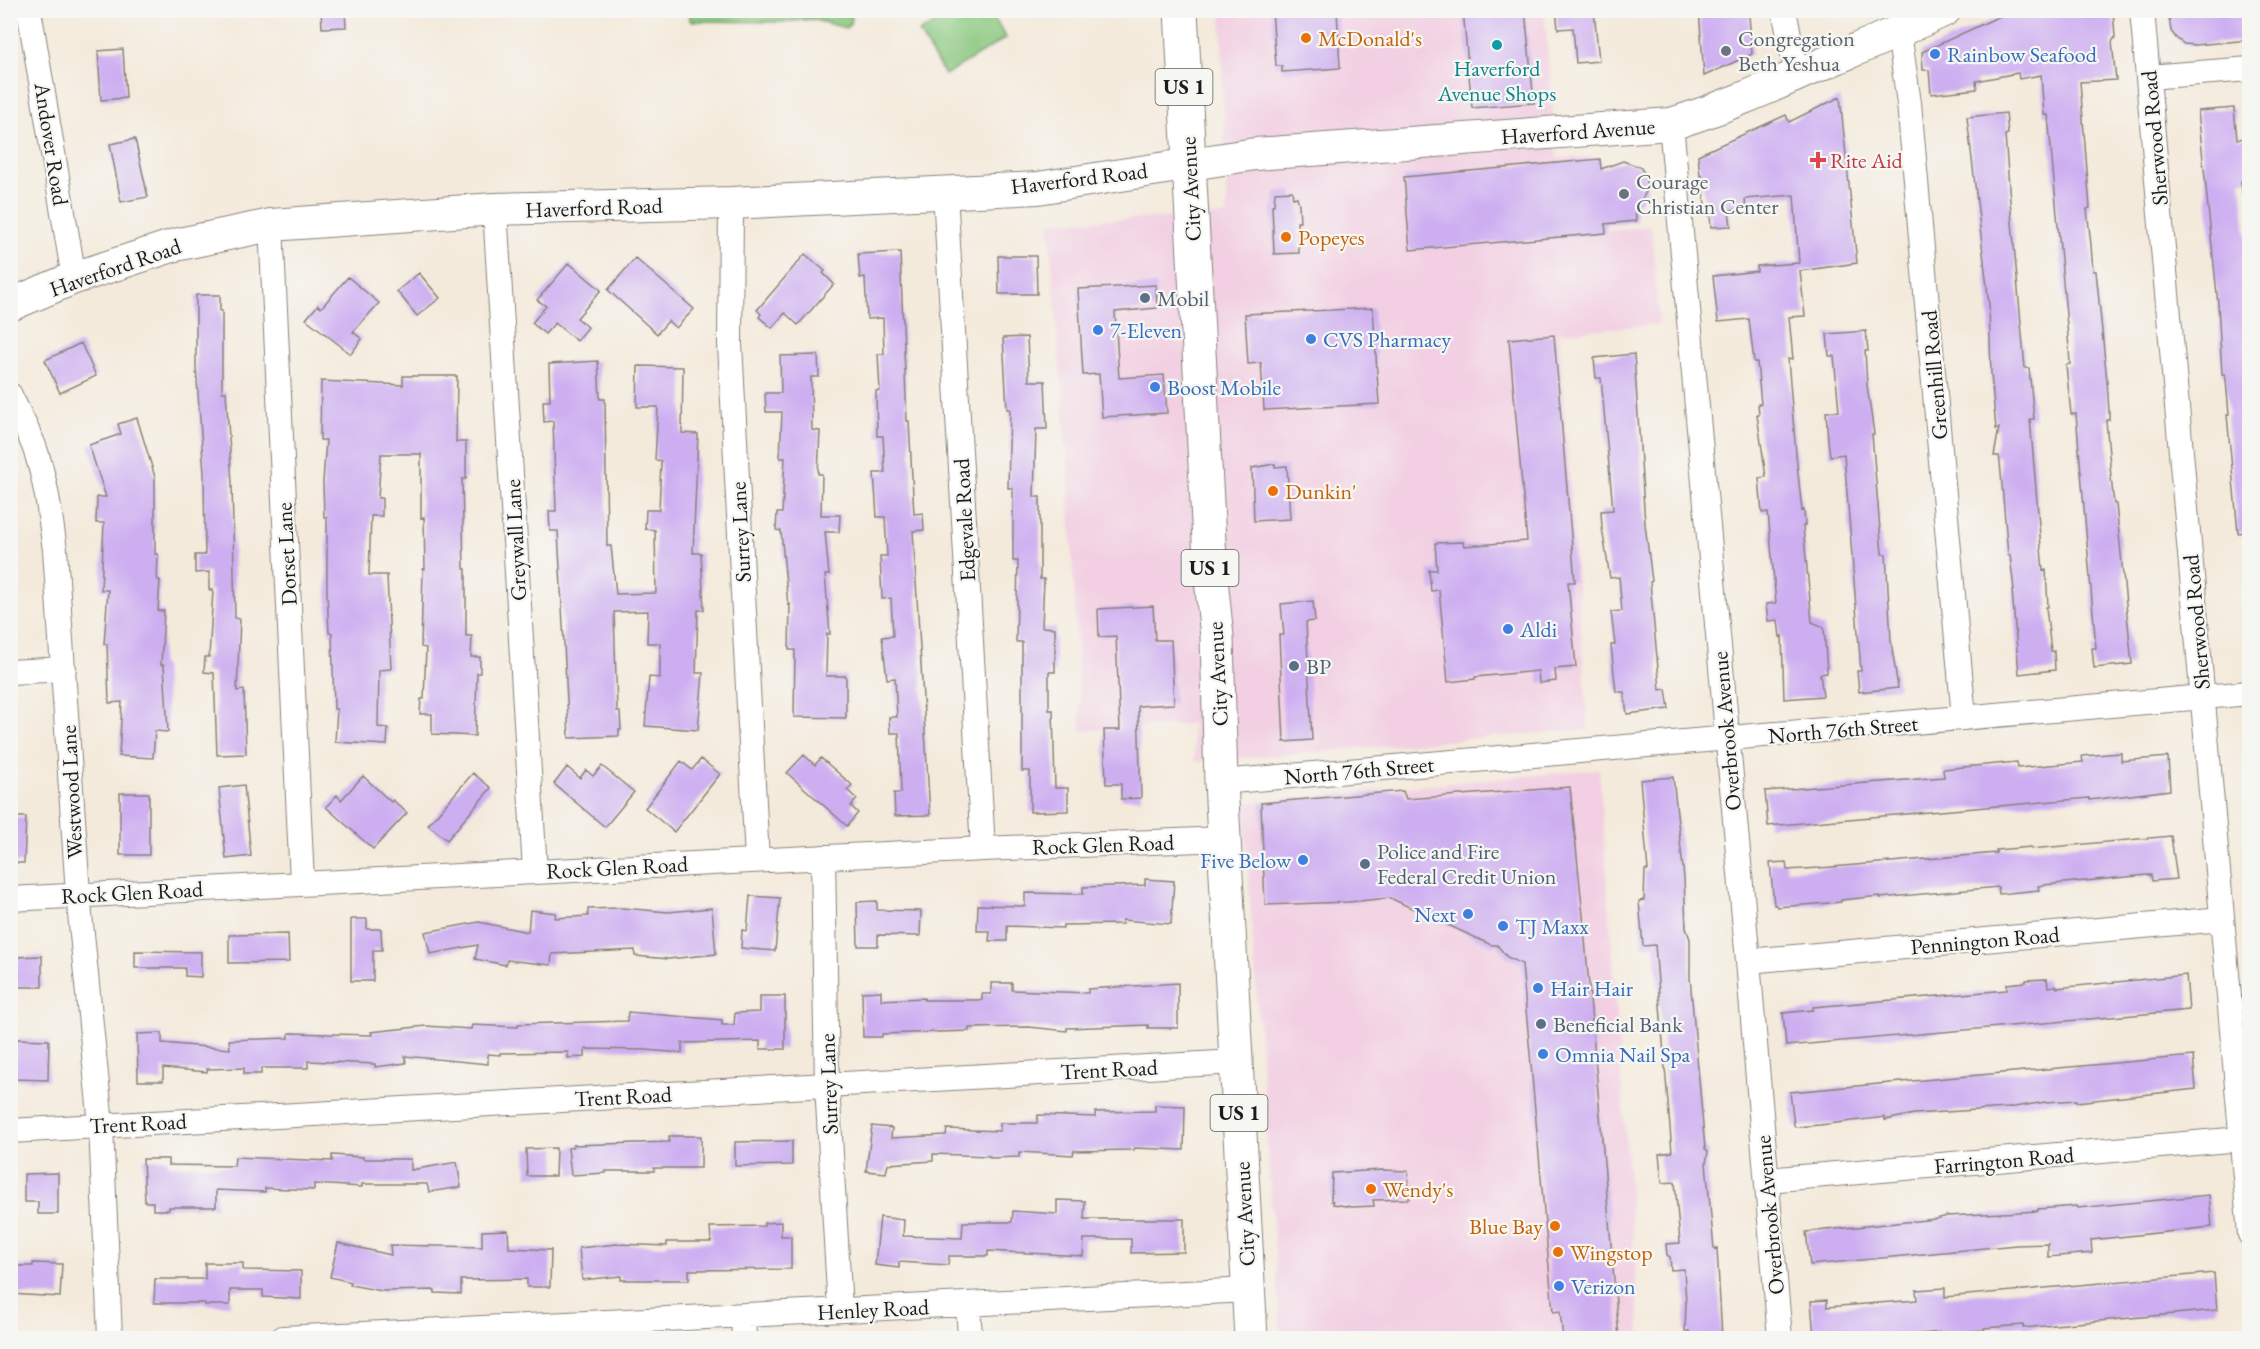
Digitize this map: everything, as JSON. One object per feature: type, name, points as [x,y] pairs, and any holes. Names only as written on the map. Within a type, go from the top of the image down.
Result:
[{"type":"highway","name":"City Avenue","points":[[1181,10],[1211,579],[1217,637],[1221,782],[1251,1338]]},
{"type":"main road","name":"Haverford Avenue","points":[[1189,163],[1255,154],[1671,124],[1708,113],[1899,33],[1945,10]]},
{"type":"main road","name":"Haverford Road","points":[[10,305],[74,278],[175,244],[271,225],[495,209],[730,203],[1038,188],[1189,163]]},
{"type":"street","name":"Andover Road","points":[[29,10],[74,278]]},
{"type":"street","points":[[1784,10],[1797,75]]},
{"type":"street","name":"Sherwood Road","points":[[2142,10],[2250,1234]]},
{"type":"street","name":"Greenhill Road","points":[[1899,33],[1909,103],[1965,718]]},
{"type":"street","points":[[2148,77],[2250,69]]},
{"type":"street","name":"Overbrook Avenue","points":[[1671,124],[1748,961],[1780,1338]]},
{"type":"street","name":"Edgevale Road","points":[[945,192],[983,849]]},
{"type":"street","name":"Surrey Lane","points":[[730,203],[730,344],[757,860]]},
{"type":"street","name":"Greywall Lane","points":[[495,209],[534,871]]},
{"type":"street","name":"Dorset Lane","points":[[271,225],[302,882]]},
{"type":"street","name":"Westwood Lane","points":[[10,395],[34,446],[49,504],[55,550],[78,894],[101,1125],[110,1338]]},
{"type":"street","points":[[10,672],[64,669]]},
{"type":"street","name":"North 76th Street","points":[[1221,782],[2250,693]]},
{"type":"street","name":"Rock Glen Road","points":[[10,899],[302,882],[1224,839]]},
{"type":"street","name":"Surrey Lane","points":[[823,857],[827,1085],[840,1310]]},
{"type":"street","name":"Pennington Road","points":[[1748,961],[2222,919]]},
{"type":"street","name":"Trent Road","points":[[10,1131],[1236,1062]]},
{"type":"street","name":"Farrington Road","points":[[1767,1180],[2241,1139]]},
{"type":"street","name":"Henley Road","points":[[283,1338],[744,1327],[840,1310],[1248,1290]]},
{"type":"street","points":[[968,1304],[970,1338]]},
{"type":"shaded area","points":[[1221,11],[1544,11],[1557,158],[1599,157],[1606,231],[1651,226],[1659,324],[1559,333],[1588,729],[1195,762],[1192,724],[1081,731],[1068,469],[1049,222],[1227,215]]},
{"type":"shaded area","points":[[1599,769],[1640,1338],[1281,1338],[1243,803]]},
{"type":"green space","points":[[846,10],[852,18],[846,28],[811,19],[784,22],[690,21],[690,11]]},
{"type":"green space","points":[[955,11],[990,11],[1006,38],[945,75],[919,33]]},
{"type":"building","points":[[321,10],[345,10],[346,27],[322,28]]},
{"type":"building","name":"McDonald's","points":[[1272,10],[1337,10],[1340,68],[1282,72],[1282,66],[1276,66]]},
{"type":"building","name":"Haverford Avenue Shops","points":[[1463,10],[1525,10],[1534,103],[1472,108]]},
{"type":"building","points":[[1556,10],[1594,10],[1599,61],[1576,63],[1573,28],[1558,29]]},
{"type":"building","points":[[1699,10],[1746,10],[1746,16],[1749,16],[1752,54],[1704,76]]},
{"type":"building","points":[[2013,10],[2113,10],[2115,37],[2112,42],[2116,80],[2080,82],[2090,208],[2087,209],[2107,381],[2109,420],[2106,420],[2111,477],[2114,504],[2116,504],[2132,664],[2094,668],[2092,648],[2096,648],[2076,414],[2071,414],[2068,385],[2066,365],[2070,364],[2069,348],[2048,115],[2044,115],[2041,75],[2019,79],[2018,73],[1976,81],[1977,89],[1931,94],[1929,70],[1923,70],[1922,52]]},
{"type":"building","points":[[2168,10],[2250,10],[2250,40],[2184,44],[2171,31]]},
{"type":"building","points":[[123,49],[126,98],[101,100],[98,51]]},
{"type":"building","points":[[1840,97],[1857,263],[1800,271],[1805,316],[1789,317],[1793,359],[1788,359],[1802,511],[1804,510],[1805,525],[1803,526],[1812,622],[1824,627],[1827,673],[1820,674],[1823,696],[1784,699],[1782,636],[1780,637],[1778,620],[1768,621],[1766,604],[1776,603],[1768,512],[1762,513],[1759,478],[1766,477],[1757,415],[1759,415],[1758,404],[1761,404],[1757,362],[1754,362],[1749,319],[1718,322],[1713,276],[1757,271],[1757,266],[1799,263],[1794,195],[1745,199],[1746,209],[1729,210],[1731,226],[1711,227],[1710,215],[1706,215],[1698,155],[1786,115],[1789,122]]},
{"type":"building","points":[[2234,108],[2237,139],[2248,138],[2250,157],[2250,180],[2241,181],[2250,273],[2250,532],[2238,533],[2226,380],[2225,374],[2222,374],[2218,304],[2198,111]]},
{"type":"building","points":[[2006,113],[2008,134],[2005,135],[2010,200],[2025,368],[2029,368],[2034,419],[2030,419],[2043,571],[2046,570],[2048,607],[2046,607],[2055,670],[2019,674],[2012,590],[2014,590],[2010,555],[2008,555],[2000,462],[1999,456],[1994,456],[1999,428],[1996,429],[1991,374],[1989,304],[1967,117]]},
{"type":"building","points":[[135,139],[148,197],[121,202],[110,144]]},
{"type":"building","points":[[1600,159],[1601,169],[1623,161],[1640,167],[1645,174],[1647,190],[1635,205],[1636,221],[1605,224],[1606,233],[1410,250],[1404,177]]},
{"type":"building","name":"Popeyes","points":[[1292,191],[1293,198],[1297,197],[1299,204],[1300,222],[1297,222],[1299,253],[1274,254],[1272,205],[1274,205],[1275,192]]},
{"type":"building","points":[[900,252],[907,421],[909,421],[914,514],[923,513],[924,530],[913,531],[930,815],[895,816],[894,793],[901,793],[899,733],[890,733],[889,717],[897,717],[895,678],[887,679],[882,637],[893,636],[891,598],[882,599],[880,556],[887,556],[885,517],[877,517],[874,473],[885,473],[883,436],[877,436],[876,391],[880,391],[878,354],[884,354],[883,318],[867,319],[865,277],[860,278],[858,254]]},
{"type":"building","points":[[805,254],[825,271],[823,273],[834,284],[798,325],[785,313],[772,328],[759,317],[761,314],[757,310]]},
{"type":"building","points":[[998,256],[1036,256],[1037,294],[999,294]]},
{"type":"building","points":[[635,258],[694,309],[676,328],[668,321],[657,334],[608,290]]},
{"type":"building","points":[[569,263],[601,290],[577,318],[588,327],[577,341],[555,323],[545,334],[532,323],[546,306],[537,300]]},
{"type":"building","points":[[419,273],[440,298],[417,316],[397,291]]},
{"type":"building","points":[[348,277],[379,303],[353,332],[362,339],[351,354],[306,319],[318,305],[321,308]]},
{"type":"building","points":[[1156,285],[1157,308],[1115,312],[1119,378],[1164,375],[1167,413],[1102,417],[1099,374],[1083,375],[1078,289]]},
{"type":"building","points":[[196,295],[220,295],[220,311],[222,311],[222,392],[226,392],[232,483],[235,618],[240,619],[237,691],[244,690],[246,754],[217,755],[214,673],[204,672],[205,657],[209,657],[213,590],[209,590],[209,572],[195,573],[195,555],[205,555],[204,473],[196,367]]},
{"type":"building","name":"CVS Pharmacy","points":[[1373,308],[1379,404],[1264,410],[1261,363],[1248,364],[1245,314]]},
{"type":"building","points":[[1866,331],[1867,385],[1874,434],[1872,434],[1882,554],[1886,554],[1891,641],[1898,688],[1859,692],[1857,671],[1861,671],[1844,454],[1830,456],[1828,440],[1826,412],[1839,411],[1834,356],[1829,356],[1827,334]]},
{"type":"building","name":"Aldi","points":[[1554,335],[1575,582],[1568,582],[1576,667],[1555,669],[1556,681],[1539,683],[1538,671],[1448,682],[1439,590],[1431,591],[1429,570],[1437,570],[1435,543],[1463,542],[1464,546],[1527,541],[1509,339]]},
{"type":"building","points":[[1027,337],[1029,381],[1045,381],[1047,429],[1036,429],[1034,497],[1040,497],[1040,579],[1044,579],[1042,627],[1055,628],[1055,672],[1049,672],[1049,710],[1053,710],[1055,788],[1068,788],[1068,811],[1030,812],[1030,771],[1022,771],[1022,642],[1016,642],[1018,561],[1013,561],[1013,488],[1008,488],[1010,409],[1007,409],[1003,338]]},
{"type":"building","points":[[81,343],[96,376],[60,393],[45,360]]},
{"type":"building","points":[[1634,354],[1645,524],[1652,581],[1650,582],[1660,690],[1666,689],[1669,709],[1627,714],[1624,692],[1616,692],[1611,645],[1615,645],[1611,612],[1622,611],[1619,577],[1610,578],[1602,528],[1601,511],[1613,510],[1601,378],[1596,378],[1594,358]]},
{"type":"building","points":[[818,355],[819,377],[811,377],[812,430],[820,431],[818,474],[822,474],[821,515],[840,515],[839,532],[825,532],[829,575],[825,575],[830,634],[827,634],[826,676],[846,676],[846,718],[794,717],[795,650],[789,650],[790,604],[788,605],[781,531],[776,530],[777,513],[782,513],[785,458],[780,458],[782,412],[766,412],[765,393],[781,393],[780,356]]},
{"type":"building","points":[[598,361],[600,399],[605,399],[607,546],[611,546],[616,594],[656,593],[655,530],[645,529],[646,510],[659,510],[661,461],[655,460],[658,407],[637,407],[638,366],[683,367],[682,433],[698,434],[693,553],[701,553],[704,610],[698,610],[696,673],[703,673],[698,730],[645,726],[649,677],[660,678],[660,643],[647,643],[648,611],[614,612],[617,711],[620,712],[621,730],[619,730],[619,736],[569,738],[558,531],[550,531],[549,511],[556,511],[553,421],[544,422],[543,401],[550,401],[549,364]]},
{"type":"building","points":[[403,376],[457,376],[456,442],[466,442],[466,479],[462,479],[466,636],[472,636],[471,657],[480,657],[480,673],[477,673],[475,736],[432,734],[432,714],[420,714],[421,699],[424,699],[426,648],[421,647],[423,569],[425,569],[424,517],[421,518],[421,454],[381,454],[378,498],[382,498],[382,516],[371,516],[369,575],[387,575],[391,669],[379,670],[378,727],[388,728],[387,745],[335,742],[337,709],[334,709],[332,633],[329,633],[327,517],[324,517],[323,482],[326,440],[320,440],[321,381],[403,385]]},
{"type":"building","points":[[137,418],[155,477],[155,554],[158,554],[157,580],[160,580],[158,611],[164,611],[161,665],[164,665],[168,732],[155,731],[153,758],[119,756],[122,702],[109,703],[107,644],[104,644],[108,590],[101,590],[104,523],[96,523],[97,497],[106,497],[89,445],[121,434],[118,424]]},
{"type":"building","name":"Dunkin'","points":[[1275,464],[1275,467],[1287,466],[1290,519],[1254,521],[1252,468]]},
{"type":"building","name":"BP","points":[[1313,601],[1315,621],[1306,622],[1312,740],[1284,742],[1279,635],[1284,635],[1281,604]]},
{"type":"building","points":[[1153,606],[1155,640],[1171,640],[1174,704],[1138,706],[1141,798],[1121,799],[1121,784],[1106,784],[1104,730],[1120,730],[1116,636],[1099,637],[1098,609]]},
{"type":"building","points":[[2121,753],[2121,761],[2168,757],[2170,790],[2090,800],[2089,798],[1768,826],[1765,791],[1944,777],[1943,769],[2017,762],[2018,768],[2083,762],[2082,756]]},
{"type":"building","points":[[804,755],[815,765],[821,758],[852,785],[847,790],[857,799],[851,806],[858,813],[847,826],[787,773]]},
{"type":"building","points":[[701,759],[720,774],[674,832],[645,808],[681,761],[692,770]]},
{"type":"building","points":[[602,766],[634,792],[605,827],[554,784],[567,767],[580,778],[586,770],[593,776]]},
{"type":"building","points":[[473,773],[491,788],[447,840],[428,825]]},
{"type":"building","points":[[363,776],[391,802],[393,800],[407,813],[373,849],[326,807],[337,795],[341,800]]},
{"type":"building","points":[[1673,777],[1684,878],[1686,928],[1690,939],[1690,977],[1705,1149],[1708,1152],[1706,1163],[1714,1249],[1717,1248],[1722,1338],[1690,1338],[1689,1331],[1685,1331],[1684,1269],[1671,1270],[1666,1244],[1680,1243],[1675,1182],[1662,1183],[1659,1154],[1672,1152],[1655,945],[1643,946],[1639,901],[1644,900],[1645,870],[1648,870],[1640,780]]},
{"type":"building","points":[[244,785],[251,856],[226,859],[219,788]]},
{"type":"building","points":[[1570,787],[1619,1338],[1563,1338],[1560,1311],[1553,1312],[1522,964],[1507,957],[1497,945],[1491,945],[1390,898],[1265,905],[1261,803],[1403,791],[1406,799]]},
{"type":"building","points":[[120,793],[149,793],[149,855],[120,855]]},
{"type":"building","points":[[10,817],[26,817],[24,863],[10,863]]},
{"type":"building","points":[[2171,836],[2177,879],[2152,881],[2151,875],[2147,875],[2043,885],[2038,886],[2039,890],[1999,894],[1998,887],[1880,898],[1880,896],[1829,903],[1777,907],[1774,905],[1770,863],[1786,862],[1787,870],[1820,868],[1996,853],[1996,850]]},
{"type":"building","points":[[1145,879],[1174,881],[1171,924],[1122,920],[1122,924],[1063,925],[1063,928],[1007,926],[1007,941],[989,941],[990,931],[977,931],[978,905],[1025,906],[1025,893],[1083,894],[1083,887],[1145,885]]},
{"type":"building","points":[[750,896],[780,898],[775,951],[741,948],[742,930],[747,931]]},
{"type":"building","points":[[877,901],[877,910],[921,911],[920,936],[878,935],[878,946],[858,946],[857,902]]},
{"type":"building","points":[[622,908],[668,912],[712,908],[716,954],[669,959],[635,956],[635,950],[552,954],[551,965],[507,960],[506,965],[475,959],[478,945],[430,954],[425,932],[479,922],[528,932],[530,910],[556,913],[555,918],[588,916],[588,909]]},
{"type":"building","points":[[351,919],[367,919],[367,929],[381,929],[382,950],[373,950],[373,981],[351,981]]},
{"type":"building","points":[[288,934],[289,962],[229,963],[229,935]]},
{"type":"building","points":[[135,951],[201,952],[201,977],[185,976],[185,968],[135,968]]},
{"type":"building","points":[[42,956],[42,987],[14,987],[14,957]]},
{"type":"building","points":[[2186,975],[2189,1010],[1786,1046],[1783,1013],[1813,1010],[1813,1007],[2007,990],[2007,984],[2026,982],[2026,980],[2047,979],[2048,987],[2056,986],[2057,988]]},
{"type":"building","points":[[991,983],[1012,983],[1012,990],[1088,993],[1088,989],[1178,983],[1178,1028],[1148,1028],[1148,1025],[1067,1028],[1067,1031],[1029,1027],[969,1028],[969,1031],[882,1034],[882,1037],[863,1037],[862,992],[881,991],[881,1000],[924,998],[924,1000],[982,1000],[982,994],[991,994]]},
{"type":"building","points":[[760,996],[785,996],[785,1049],[760,1049],[760,1041],[682,1043],[682,1053],[585,1049],[585,1057],[568,1058],[568,1052],[488,1054],[488,1064],[405,1056],[406,1063],[375,1067],[375,1064],[308,1061],[308,1068],[261,1068],[261,1074],[244,1074],[244,1068],[207,1069],[207,1072],[163,1068],[163,1081],[138,1081],[137,1034],[162,1033],[162,1043],[230,1049],[229,1040],[289,1038],[289,1033],[372,1035],[371,1032],[426,1026],[471,1029],[472,1025],[518,1027],[518,1024],[627,1021],[628,1012],[722,1020],[722,1025],[734,1025],[735,1013],[760,1012]]},
{"type":"building","points":[[15,1039],[49,1040],[48,1080],[14,1079]]},
{"type":"building","points":[[2193,1056],[2196,1089],[2077,1102],[2077,1100],[2046,1102],[2008,1108],[1914,1114],[1885,1120],[1885,1117],[1820,1125],[1795,1127],[1794,1125],[1790,1092]]},
{"type":"building","points":[[1155,1105],[1185,1106],[1184,1150],[1134,1148],[1134,1150],[1074,1151],[1073,1155],[1019,1152],[1019,1157],[990,1158],[990,1156],[933,1154],[933,1161],[888,1164],[886,1173],[866,1171],[872,1126],[892,1128],[891,1138],[946,1135],[947,1129],[1000,1131],[1000,1123],[1037,1123],[1038,1115],[1095,1117],[1095,1112],[1155,1111]]},
{"type":"building","points":[[669,1136],[701,1136],[701,1168],[654,1168],[654,1171],[606,1171],[606,1173],[571,1175],[568,1148],[573,1145],[669,1142]]},
{"type":"building","points":[[792,1141],[792,1165],[735,1166],[735,1142]]},
{"type":"building","points":[[556,1148],[555,1176],[527,1176],[526,1149]]},
{"type":"building","points":[[332,1155],[363,1157],[363,1159],[411,1159],[411,1170],[457,1162],[461,1187],[429,1192],[427,1184],[362,1184],[362,1187],[314,1184],[314,1190],[265,1188],[265,1192],[216,1190],[216,1207],[169,1207],[169,1210],[153,1210],[153,1202],[145,1202],[143,1159],[168,1159],[168,1165],[234,1166],[235,1157],[332,1161]]},
{"type":"building","name":"Wendy's","points":[[1408,1171],[1409,1199],[1373,1200],[1374,1206],[1352,1207],[1333,1204],[1331,1201],[1332,1173]]},
{"type":"building","points":[[58,1173],[58,1214],[38,1214],[38,1202],[24,1202],[24,1174]]},
{"type":"building","points":[[2209,1195],[2212,1227],[2091,1240],[2092,1253],[2048,1257],[2048,1244],[2016,1245],[1810,1265],[1806,1232],[1947,1216],[2038,1211],[2038,1209],[2077,1206],[2078,1208]]},
{"type":"building","points":[[1057,1200],[1085,1201],[1084,1219],[1184,1219],[1184,1252],[1131,1253],[1131,1239],[1084,1239],[1083,1256],[988,1251],[988,1256],[949,1256],[948,1265],[899,1262],[899,1268],[875,1265],[880,1217],[904,1220],[903,1236],[962,1238],[963,1222],[1012,1222],[1013,1211],[1057,1214]]},
{"type":"building","points":[[781,1222],[781,1236],[791,1236],[791,1269],[689,1270],[689,1280],[621,1280],[621,1276],[582,1280],[579,1248],[617,1244],[667,1246],[667,1242],[711,1242],[710,1227],[764,1226],[764,1223]]},
{"type":"building","points":[[508,1230],[509,1248],[551,1250],[550,1287],[527,1287],[527,1279],[461,1280],[461,1294],[435,1293],[435,1290],[382,1291],[350,1285],[351,1282],[330,1277],[338,1243],[391,1255],[390,1245],[482,1247],[482,1231]]},
{"type":"building","points":[[33,1263],[62,1264],[60,1297],[10,1294],[10,1266],[33,1266]]},
{"type":"building","points":[[205,1263],[243,1263],[243,1270],[301,1271],[301,1299],[263,1297],[263,1290],[230,1290],[230,1305],[154,1303],[155,1279],[205,1279]]},
{"type":"building","points":[[2214,1273],[2217,1310],[2023,1328],[2023,1325],[1984,1328],[1984,1330],[1944,1334],[1943,1332],[1870,1338],[1814,1338],[1811,1301],[1827,1300],[1827,1307],[1917,1300],[1916,1290],[1945,1288],[1945,1297]]},
{"type":"place","name":"McDonald's","points":[[1306,38]]},
{"type":"place","name":"Haverford Avenue Shops","points":[[1497,45]]},
{"type":"place","name":"Congregation Beth Yeshua","points":[[1726,51]]},
{"type":"place","name":"Rainbow Seafood","points":[[1935,54]]},
{"type":"place","name":"Rite Aid","points":[[1818,160]]},
{"type":"place","name":"Courage Christian Center","points":[[1624,194]]},
{"type":"place","name":"Popeyes","points":[[1286,237]]},
{"type":"place","name":"Mobil","points":[[1145,298]]},
{"type":"place","name":"7-Eleven","points":[[1098,330]]},
{"type":"place","name":"CVS Pharmacy","points":[[1311,339]]},
{"type":"place","name":"Boost Mobile","points":[[1155,387]]},
{"type":"place","name":"Dunkin'","points":[[1273,491]]},
{"type":"place","name":"Aldi","points":[[1508,629]]},
{"type":"place","name":"BP","points":[[1294,666]]},
{"type":"place","name":"Five Below","points":[[1303,860]]},
{"type":"place","name":"Police and Fire Federal Credit Union","points":[[1365,864]]},
{"type":"place","name":"Next","points":[[1468,914]]},
{"type":"place","name":"TJ Maxx","points":[[1503,926]]},
{"type":"place","name":"Hair Hair","points":[[1538,988]]},
{"type":"place","name":"Beneficial Bank","points":[[1541,1024]]},
{"type":"place","name":"Omnia Nail Spa","points":[[1543,1054]]},
{"type":"place","name":"Wendy's","points":[[1371,1189]]},
{"type":"place","name":"Blue Bay","points":[[1555,1226]]},
{"type":"place","name":"Wingstop","points":[[1558,1252]]},
{"type":"place","name":"Verizon","points":[[1559,1286]]}]
